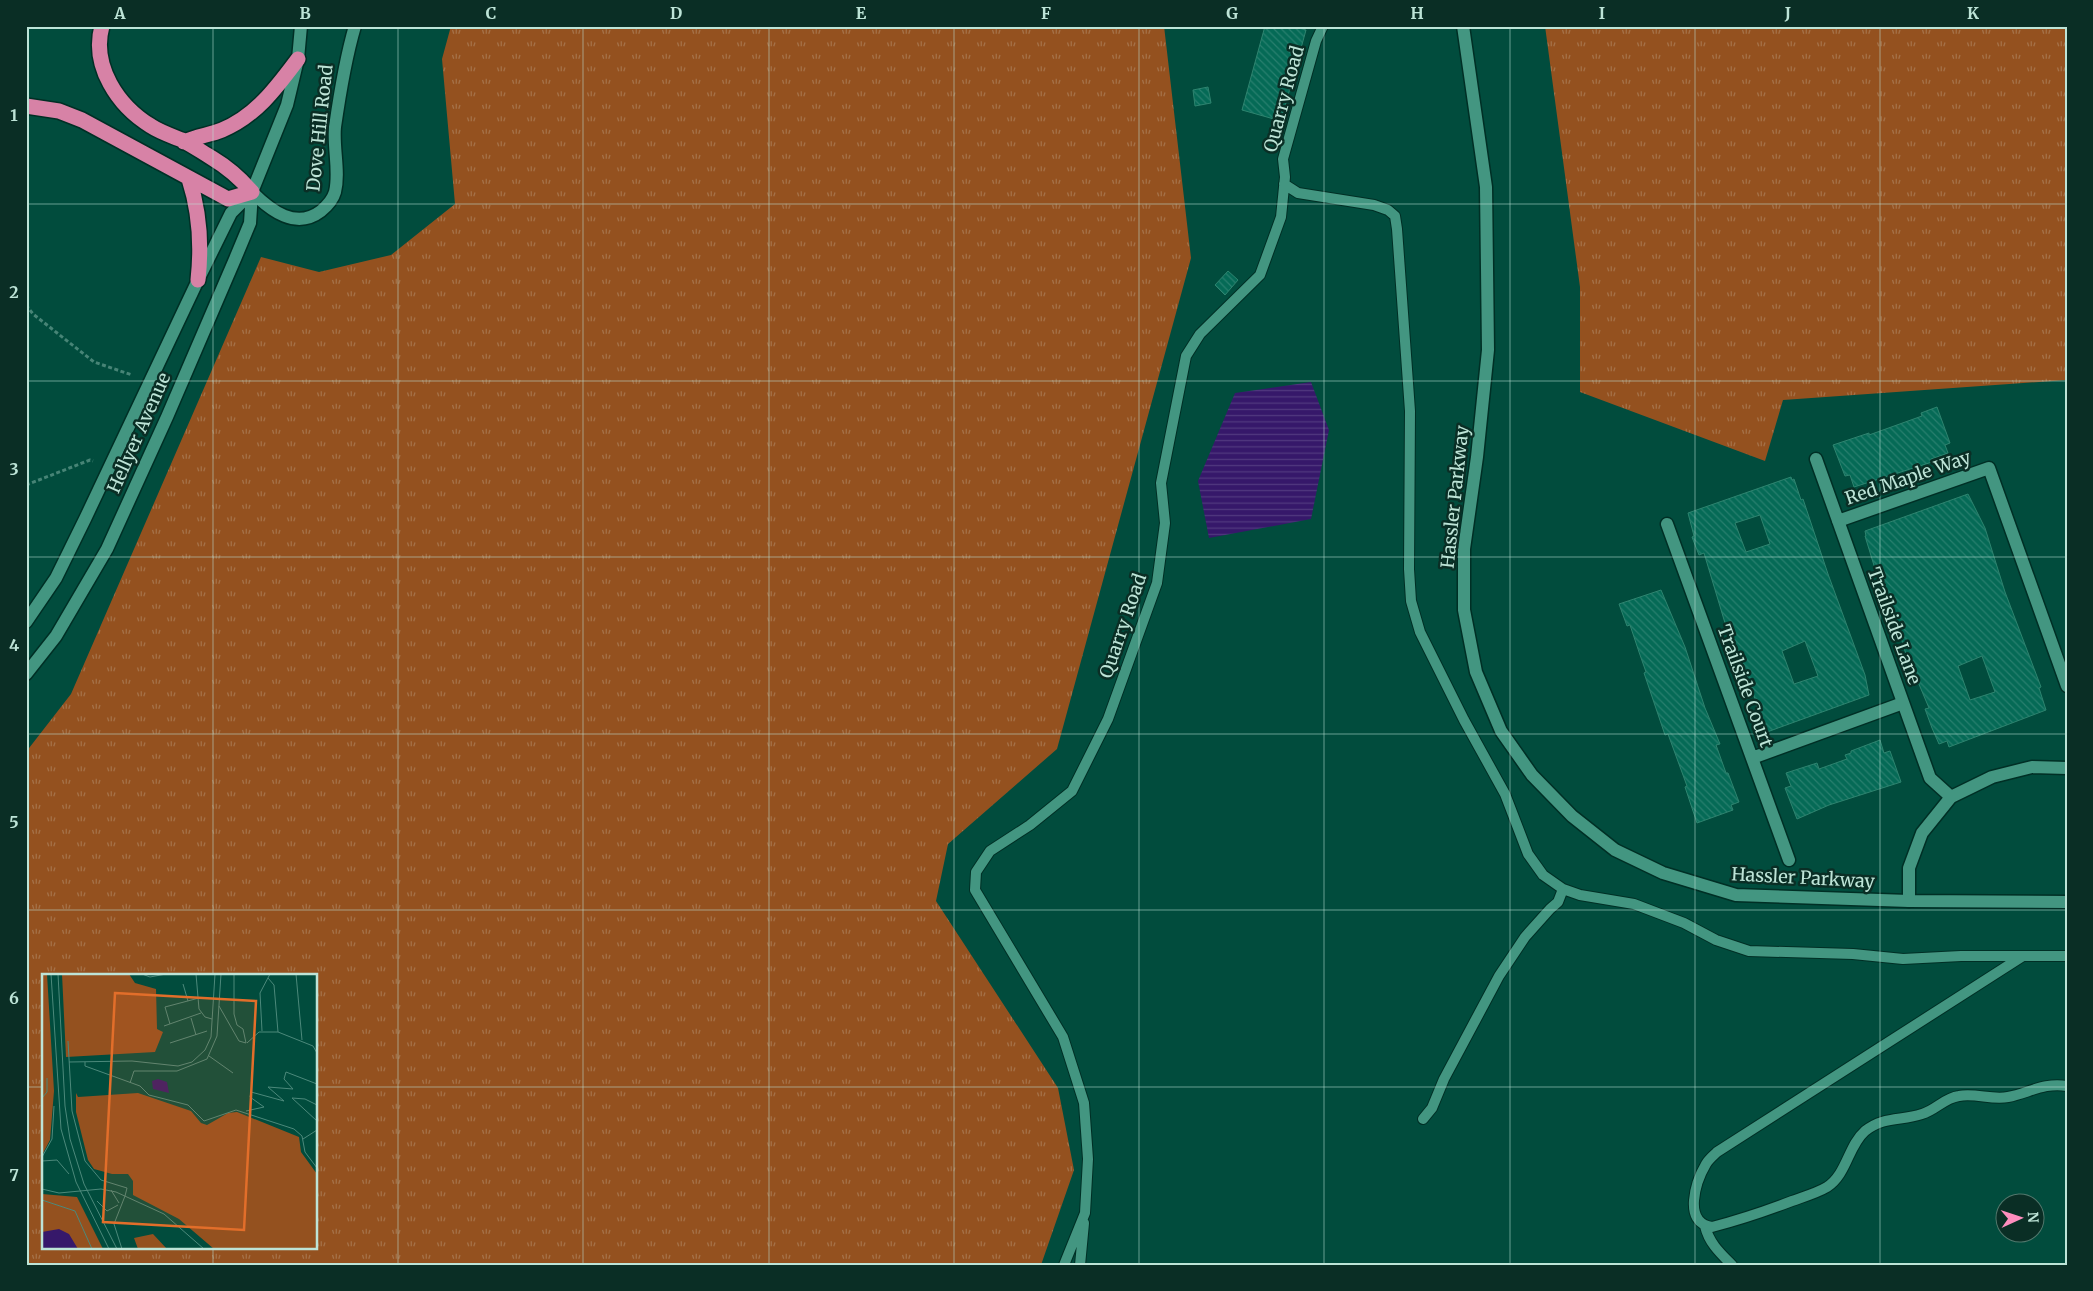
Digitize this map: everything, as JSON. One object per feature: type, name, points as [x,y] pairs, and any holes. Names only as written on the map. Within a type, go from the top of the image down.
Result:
[{"type":"highway","points":[[26,106],[58,111],[82,120],[228,199],[252,192],[238,176],[184,142],[151,126],[131,111],[117,96],[102,65],[99,48],[102,26]]},
{"type":"highway","points":[[184,142],[240,122],[268,98],[298,59]]},
{"type":"highway","points":[[189,179],[198,212],[201,233],[198,280]]},
{"type":"street","name":"Hellyer Avenue","points":[[26,674],[56,636],[107,549],[167,418],[250,223],[252,192],[287,105],[298,59],[301,26]]},
{"type":"street","name":"Dove Hill Road","points":[[252,192],[270,209],[298,219],[312,218],[326,207],[334,193],[335,130],[344,64],[355,26]]},
{"type":"street","name":"Hassler Parkway","points":[[1463,26],[1486,187],[1488,350],[1477,457],[1464,549],[1464,610],[1476,672],[1501,732],[1532,775],[1572,816],[1615,850],[1663,873],[1736,895],[1909,901],[2067,902]]},
{"type":"street","name":"Hellyer Avenue","points":[[26,622],[56,578],[86,519],[231,213],[252,192]]},
{"type":"street","name":"Trailside Lane","points":[[1816,459],[1930,778],[1951,797]]},
{"type":"street","name":"Red Maple Way","points":[[1838,521],[1989,468],[2064,670]]},
{"type":"street","name":"Trailside Court","points":[[1668,524],[1789,860]]},
{"type":"street","points":[[2064,670],[2067,686]]},
{"type":"street","points":[[1752,758],[1903,703]]},
{"type":"street","points":[[1909,901],[1909,868],[1922,833],[1951,797],[1992,777],[2032,767],[2067,768]]},
{"type":"lane","name":"Quarry Road","points":[[1080,1265],[1088,1159],[1084,1103],[1063,1037],[975,890],[976,872],[990,851],[1030,825],[1072,791],[1108,719],[1157,583],[1165,523],[1161,482],[1186,356],[1200,334],[1260,275],[1281,217],[1284,184],[1283,159],[1316,42],[1323,26]]},
{"type":"lane","points":[[1284,184],[1298,193],[1366,204],[1388,210],[1395,216],[1410,411],[1408,569],[1411,601],[1420,632],[1464,720],[1505,794],[1528,854],[1542,875],[1563,889],[1580,895],[1634,904],[1684,923],[1716,940],[1749,951],[1853,954],[1903,959],[2024,955],[2067,956]]},
{"type":"lane","points":[[1423,1119],[1432,1108],[1444,1078],[1499,976],[1526,937],[1550,908],[1558,902],[1563,889]]},
{"type":"lane","points":[[2024,955],[1717,1152],[1707,1161],[1702,1173],[1694,1199],[1694,1211],[1698,1221],[1705,1226],[1712,1227],[1759,1213],[1828,1187],[1838,1176],[1864,1132],[1890,1118],[1923,1114],[1947,1099],[1961,1095],[1993,1098],[2009,1097],[2042,1085],[2058,1084],[2067,1086]]},
{"type":"lane","points":[[1064,1265],[1085,1212]]},
{"type":"lane","points":[[1705,1226],[1707,1235],[1716,1249],[1732,1265]]},
{"type":"path","points":[[26,305],[33,314],[94,362],[132,375]]},
{"type":"path","points":[[26,485],[90,460],[93,461]]},
{"type":"green space","points":[[451,26],[1164,26],[1191,258],[1057,749],[948,844],[936,901],[1058,1088],[1074,1170],[1041,1265],[26,1265],[26,752],[71,694],[261,257],[319,272],[391,255],[455,204],[442,59]]},
{"type":"green space","points":[[1545,26],[2067,26],[2067,380],[1783,400],[1765,461],[1580,392],[1580,287]]},
{"type":"shaded area","points":[[1311,382],[1329,430],[1311,519],[1209,538],[1198,481],[1235,393]]},
{"type":"building","points":[[1265,26],[1292,26],[1306,30],[1281,121],[1242,110]]},
{"type":"building","points":[[1208,87],[1211,103],[1195,106],[1193,90]]},
{"type":"building","points":[[1228,271],[1238,280],[1225,295],[1215,285]]},
{"type":"building","points":[[1937,407],[1950,443],[1945,445],[1948,453],[1931,459],[1932,462],[1854,487],[1850,475],[1845,476],[1833,445],[1869,433],[1869,435],[1922,416],[1921,413]]},
{"type":"building","points":[[1791,477],[1792,480],[1794,479],[1801,500],[1803,499],[1865,675],[1869,695],[1767,732],[1759,716],[1745,669],[1743,670],[1725,623],[1704,553],[1699,555],[1692,537],[1694,536],[1688,513]],"holes":[[[1760,515],[1770,544],[1746,552],[1735,523]],[[1805,641],[1818,676],[1794,684],[1782,651]]]},
{"type":"building","points":[[1968,494],[1985,528],[2005,592],[2041,687],[2039,688],[2046,710],[1949,747],[1947,741],[1939,744],[1925,709],[1929,708],[1905,651],[1881,571],[1876,572],[1865,531]],"holes":[[[1982,656],[1995,692],[1970,700],[1958,666]]]},
{"type":"building","points":[[1661,590],[1685,647],[1705,708],[1720,744],[1716,745],[1739,802],[1731,805],[1733,810],[1697,823],[1685,787],[1687,786],[1668,734],[1665,735],[1630,625],[1627,626],[1619,604]]},
{"type":"building","points":[[1880,740],[1884,753],[1890,751],[1901,782],[1829,805],[1797,819],[1785,788],[1791,786],[1786,773],[1817,763],[1819,769],[1847,759],[1845,755],[1851,753],[1851,751]]}]
